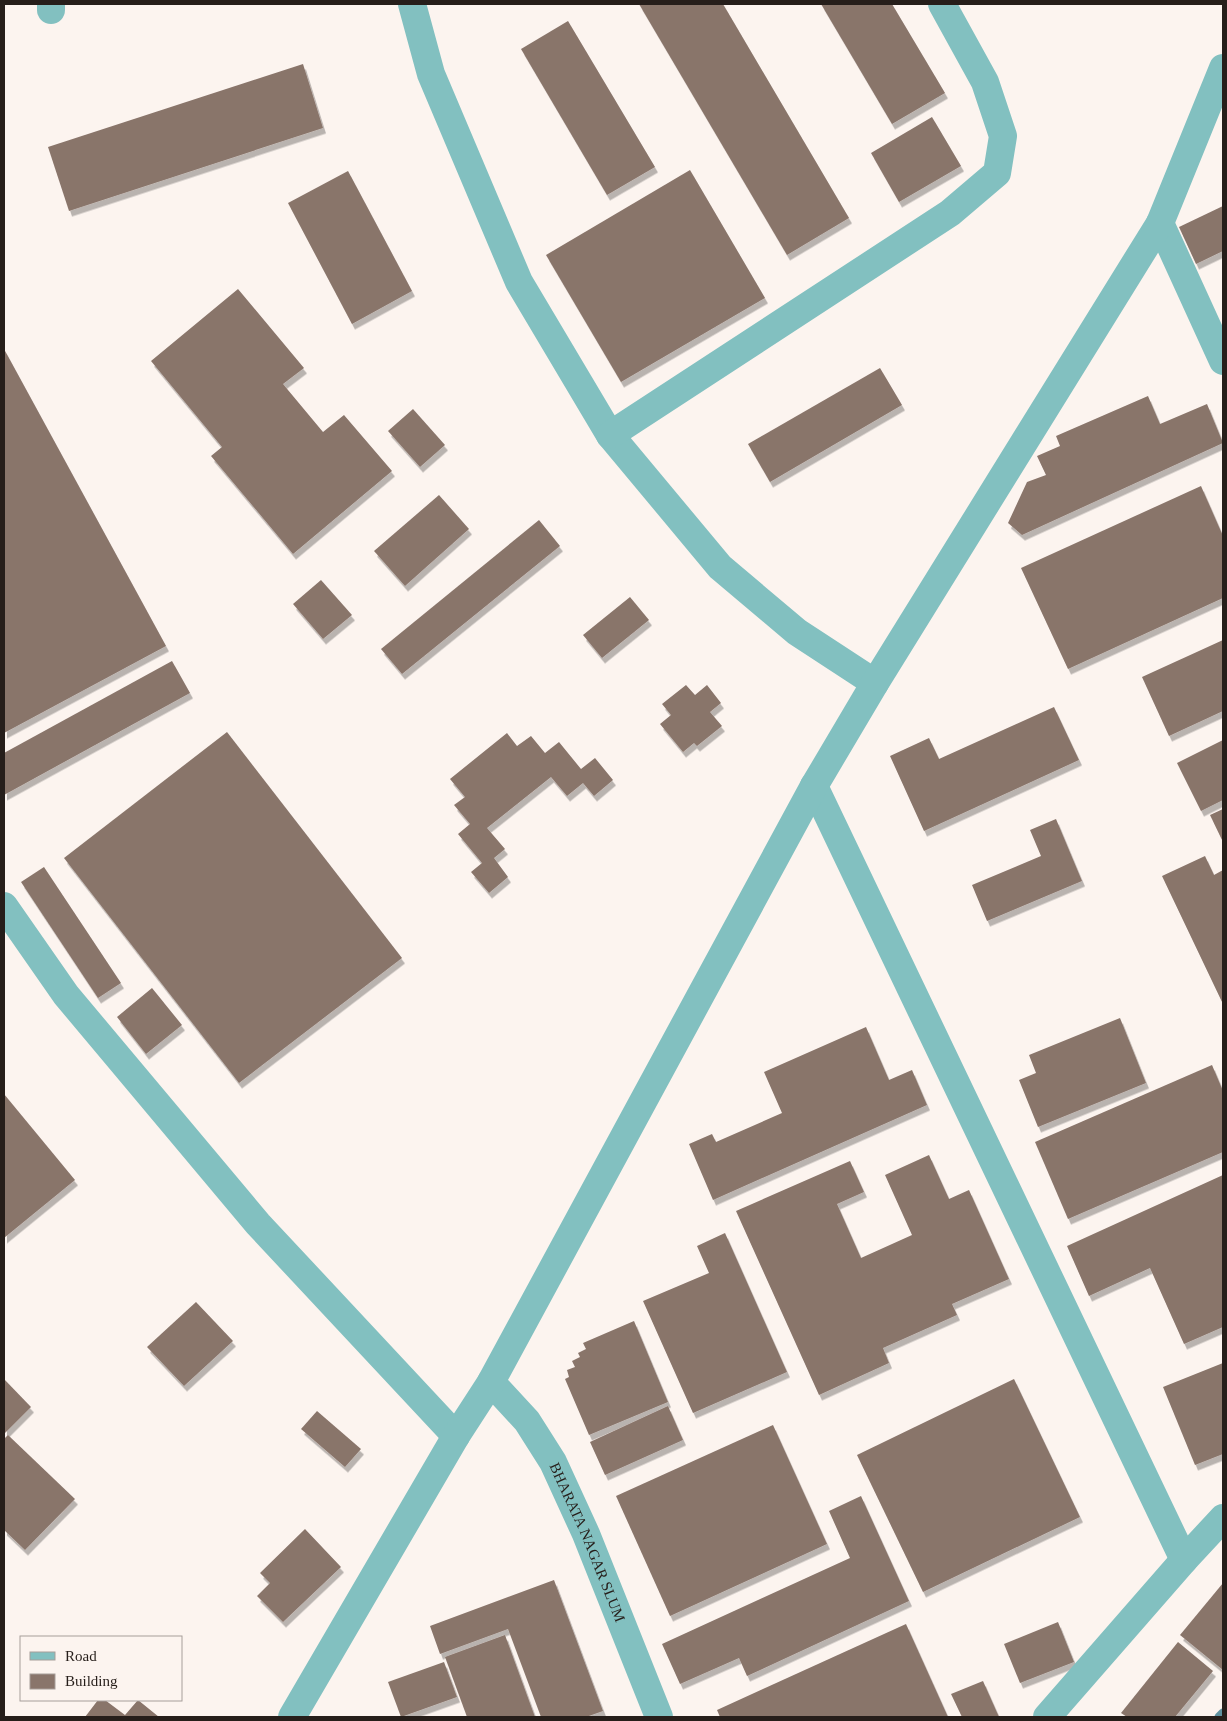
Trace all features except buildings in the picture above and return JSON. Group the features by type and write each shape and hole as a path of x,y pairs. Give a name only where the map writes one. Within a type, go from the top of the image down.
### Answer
{"street":[{"path":"412,4 431,74 519,282 610,436 720,567 797,632 875,683"},
{"path":"610,436 950,213 997,173 1003,136 985,82 942,4"},
{"path":"292,1717 456,1436 491,1382 814,786 875,683 1160,223 1223,68"},
{"path":"1160,223 1223,361"},
{"path":"814,786 1184,1560"},
{"path":"4,906 66,995 258,1224 456,1436"},
{"name":"BHARATA NAGAR SLUM","path":"491,1382 527,1421 553,1462 586,1534 659,1717"},
{"path":"1047,1717 1223,1518"}],"waterway":[{"path":"1219,1717 1223,1713"}]}
